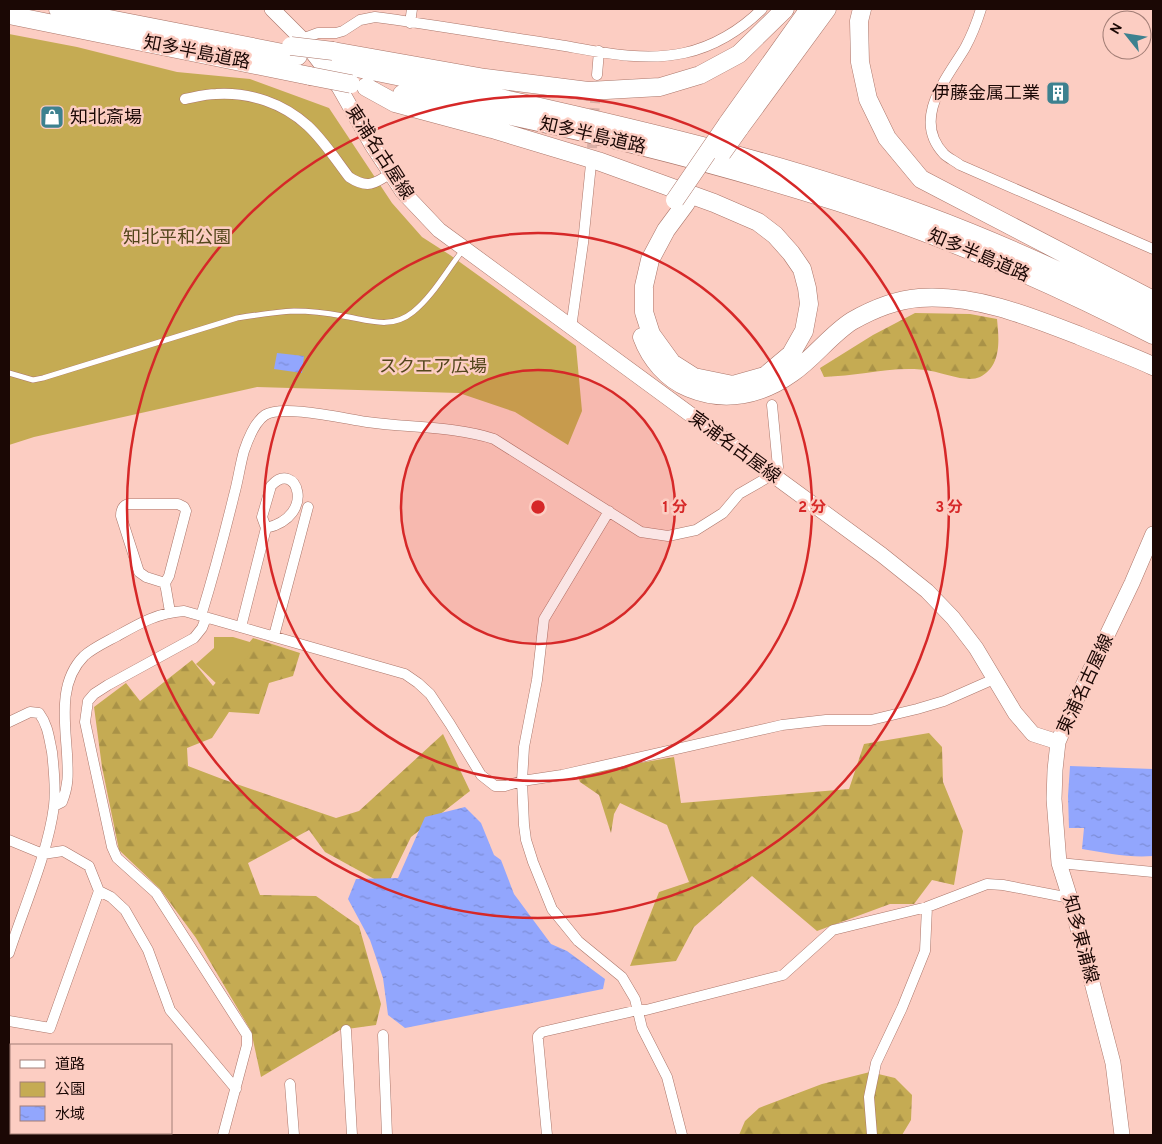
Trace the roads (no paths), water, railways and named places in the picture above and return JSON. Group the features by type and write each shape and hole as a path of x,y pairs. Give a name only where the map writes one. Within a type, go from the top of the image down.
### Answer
{"highway":[{"name":"知多半島道路","path":"58,9 216,40 297,47 399,76 565,112 689,142 780,167 925,215 1016,252 1153,317"},
{"path":"334,58 588,91 660,87 700,75 739,54 785,9"},
{"path":"359,86 395,103 492,129 598,161 714,203 758,222 791,253 802,270 809,304 804,331 791,354 765,376 733,386 694,377 672,363 651,334 644,312 644,286 650,260 681,202 733,127 809,9"},
{"path":"733,127 827,9"},
{"path":"862,9 859,21 860,62 868,100 887,138 921,179 1153,300"},
{"name":"知多半島道路","path":"9,15 472,108 621,141 719,167 839,202 920,231 1008,267 1114,315 1153,335"},
{"path":"681,202 651,236 643,253 634,290 634,306 644,344 656,364 677,383 702,394 739,396 761,391 792,373 851,322 882,306 918,298 952,298 1021,312 1150,364"}],"main road":[{"name":"東浦名古屋線","path":"272,9 297,47 339,87 372,145 403,192 439,230 882,555 927,591 970,641 1015,713 1033,734 1058,742 1153,534"},
{"name":"知多東浦線","path":"1058,742 1054,799 1059,863 1114,1063 1122,1135"}],"street":[{"path":"410,23 412,9"},
{"path":"297,47 318,33 343,31 368,17 599,52 646,57 683,53 716,42 754,17 762,9"},
{"path":"981,9 966,46 933,103 930,117 931,128 938,146 945,155 960,165 1153,249"},
{"path":"597,75 599,52"},
{"path":"185,99 216,94 248,95 263,99 278,105 308,126 349,177 357,183 375,183 391,174"},
{"path":"571,328 583,243 591,164"},
{"path":"223,1135 248,1045 247,1035 156,893 117,858 112,847 85,722 88,701 94,694 194,638 202,628 203,617 244,452 255,426 265,415 280,410 408,427 465,432 484,436 494,439 641,532 668,536 696,530 723,512 739,494 772,475 778,467 772,405"},
{"path":"241,627 266,528 262,517 271,486 275,482 284,479 291,480 297,485 299,492 292,515 277,526 266,528"},
{"path":"164,583 146,578 139,572 121,516 121,510 124,505 178,504 184,507 186,511 169,576 164,583 170,612"},
{"path":"274,636 308,507"},
{"path":"609,511 544,619 537,680 524,747 522,782 526,840 552,909 578,941 622,977 635,999 642,1028 667,1077 682,1135"},
{"path":"54,806 62,802 67,789 68,775 64,711 66,685 72,674 84,656 93,650 150,618 170,612 184,612 241,627 405,674 430,694 480,775 495,786 505,786 562,775 782,725 826,720 870,720 944,701 994,679"},
{"path":"9,722 30,712 39,713 46,722 54,767 54,806 43,854 9,952"},
{"path":"9,840 43,854 62,851 88,866 99,891 50,1028 9,1021"},
{"path":"1059,863 1153,872"},
{"path":"547,1135 538,1036 542,1032 638,1010 646,1010 784,975 833,930 927,907 987,884 1003,885 1070,898"},
{"path":"99,891 111,896 125,910 148,950 170,1010 236,1089"},
{"path":"872,1135 869,1097 876,1063 902,1008 925,951 927,907"},
{"path":"346,1030 352,1135"},
{"path":"383,1035 387,1135"},
{"path":"290,1084 294,1135"}],"lane":[{"path":"9,373 33,380 43,378 237,318 264,314 294,312 325,313 374,323 402,319 413,312 426,299 464,250"}],"water":[{"path":"277,353 304,356 302,373 274,369"},
{"path":"1070,766 1153,769 1153,856 1126,856 1082,849 1084,828 1069,828 1068,796"},
{"path":"465,807 481,823 494,855 501,860 514,894 551,944 567,951 605,979 603,989 405,1028 388,1015 383,978 370,940 348,899 356,879 398,878 425,817"}],"tunnel":[{"path":"591,163 596,88"}],"place":[{"name":"伊藤金属工業","path":"1058,93"},
{"name":"知北斎場","path":"52,117"}],"park label":[{"name":"知北平和公園","path":"177,237"},
{"name":"スクエア広場","path":"433,366"}]}
